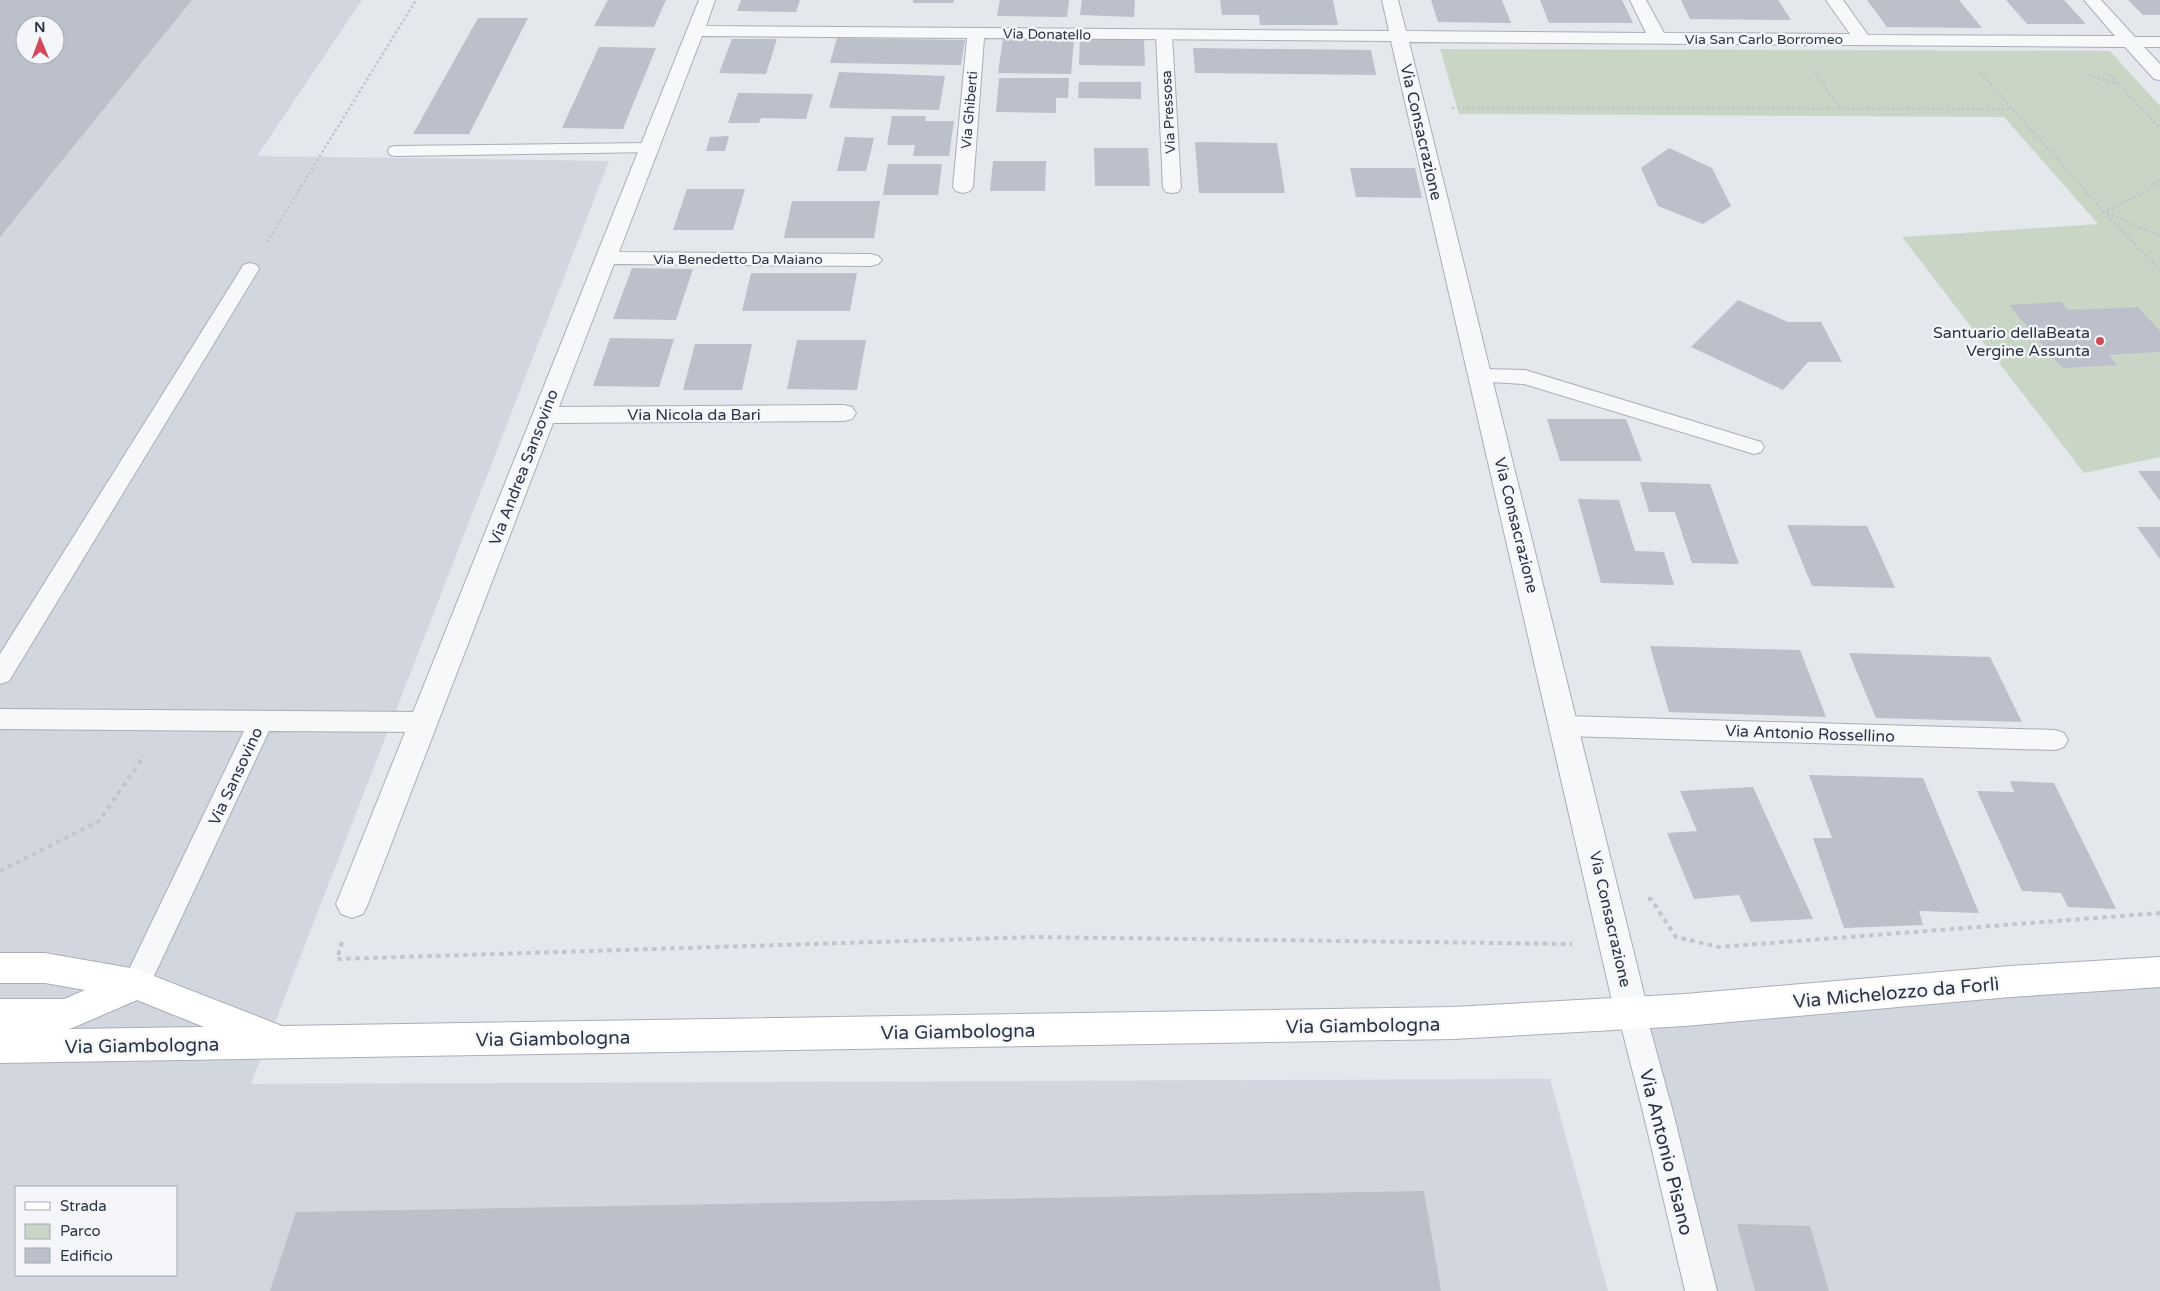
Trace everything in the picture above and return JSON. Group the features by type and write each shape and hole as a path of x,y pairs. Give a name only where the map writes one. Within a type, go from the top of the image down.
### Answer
{"street":[{"name":"Via Andrea Sansovino","path":"352,904 706,0"},
{"name":"Via Consacrazione","path":"1390,0 1565,726 1632,1014"},
{"path":"1638,0 1658,39"},
{"path":"1834,0 1863,40"},
{"path":"2092,0 2160,74"},
{"name":"Via Donatello","path":"694,30 1399,37"},
{"name":"Via Ghiberti","path":"963,187 976,33"},
{"name":"Via San Carlo Borromeo","path":"1399,37 2160,42"},
{"name":"Via Benedetto Da Maiano","path":"605,258 871,260"},
{"name":"Via Nicola da Bari","path":"544,415 844,413"},
{"name":"Via Giambologna","path":"0,968 45,968 136,984 284,1043"},
{"name":"Via Michelozzo da Forlì","path":"1632,1014 1761,1004 1978,983 2160,972"},
{"name":"Via Giambologna","path":"0,1015 65,1014 136,984"},
{"name":"Via Giambologna","path":"0,1047 1443,1024 1632,1014"}],"lane":[{"name":"Via Pressosa","path":"1164,35 1172,188"},
{"path":"396,151 648,148"},
{"path":"0,674 250,269"},
{"path":"1481,376 1525,377 1754,447"},
{"name":"Via Sansovino","path":"0,719 261,721 136,984"},
{"path":"261,721 423,722"},
{"name":"Via Antonio Rossellino","path":"1565,726 2055,740"},
{"name":"Via Antonio Pisano","path":"1632,1014 1658,1112 1701,1291"}],"path":[{"path":"250,269 416,0"},
{"path":"1792,40 1841,109"},
{"path":"1952,40 2104,212 2160,270"},
{"path":"2077,41 2160,128"},
{"path":"1416,108 2013,109"},
{"path":"2104,212 2142,194 2160,181"},
{"path":"2104,212 2160,236"},
{"path":"0,870 99,821 150,748"},
{"path":"1606,899 1651,899 1676,937 1719,947 2160,913"},
{"path":"352,904 337,959 1033,937 1572,945 1578,938"}],"shaded area":[{"path":"0,0 362,0 257,156 609,161 251,1084 1550,1079 1608,1291 0,1291"},
{"path":"2160,983 2160,1291 1714,1291 1645,1021"}],"green space":[{"path":"1440,49 2110,51 2160,106 2160,457 2084,473 1902,237 2098,224 2004,117 1459,114"}],"building":[{"path":"0,0 192,0 0,237"},
{"path":"608,0 666,0 654,27 594,26"},
{"path":"741,0 800,0 796,12 737,11"},
{"path":"913,0 954,0 953,3 913,3"},
{"path":"1000,0 1069,0 1067,17 997,16"},
{"path":"1082,0 1135,0 1134,17 1080,15"},
{"path":"1220,0 1333,0 1338,25 1260,25 1259,15 1222,15"},
{"path":"1431,0 1502,0 1511,23 1438,22"},
{"path":"1540,0 1622,0 1633,23 1549,23"},
{"path":"1681,0 1778,0 1791,20 1690,19"},
{"path":"1867,0 1959,0 1982,28 1887,27"},
{"path":"2006,0 2064,0 2086,24 2027,24"},
{"path":"2128,0 2160,0 2160,15 2143,15"},
{"path":"478,18 528,18 469,134 413,134"},
{"path":"837,38 965,40 961,65 830,63"},
{"path":"1003,38 1074,40 1071,74 998,73"},
{"path":"732,39 777,39 766,74 719,73"},
{"path":"1080,39 1144,40 1145,66 1079,65"},
{"path":"599,47 656,48 623,129 562,128"},
{"path":"1193,48 1371,50 1376,75 1195,73"},
{"path":"839,72 945,76 939,110 829,108"},
{"path":"999,78 1069,78 1068,98 1056,98 1056,113 996,112"},
{"path":"1079,82 1141,82 1141,99 1078,98"},
{"path":"738,93 813,94 806,119 761,118 759,123 728,123"},
{"path":"892,116 926,116 925,121 954,121 949,156 913,156 915,145 887,145"},
{"path":"729,136 725,151 706,151 710,137"},
{"path":"845,137 874,138 866,171 837,171"},
{"path":"1195,142 1277,143 1285,193 1199,193"},
{"path":"1094,148 1148,148 1150,186 1095,186"},
{"path":"1669,148 1712,168 1731,206 1703,224 1658,206 1641,168"},
{"path":"993,161 1046,161 1045,191 990,191"},
{"path":"888,164 942,164 938,195 883,195"},
{"path":"1350,168 1415,168 1422,198 1356,197"},
{"path":"687,189 745,189 733,230 673,230"},
{"path":"792,201 880,201 874,238 784,238"},
{"path":"632,268 693,269 676,320 613,319"},
{"path":"751,273 857,273 850,311 742,311"},
{"path":"1738,300 1788,322 1821,322 1842,362 1808,362 1783,390 1691,347"},
{"name":"Santuario dellaBeata Vergine Assunta","path":"2061,302 2068,310 2138,307 2160,331 2160,352 2108,355 2117,365 2062,368 2009,305"},
{"path":"610,338 674,339 659,387 593,386"},
{"path":"797,340 866,340 857,390 787,389"},
{"path":"695,344 752,344 742,390 683,390"},
{"path":"1547,419 1626,419 1642,461 1560,461"},
{"path":"2138,471 2160,471 2160,501"},
{"path":"1640,482 1710,484 1739,564 1692,563 1675,512 1649,512"},
{"path":"1578,499 1619,500 1635,551 1664,552 1674,585 1601,583"},
{"path":"1787,525 1867,526 1895,588 1812,586"},
{"path":"2137,527 2160,527 2160,559"},
{"path":"1650,646 1800,650 1826,717 1669,712"},
{"path":"1849,653 1990,657 2022,722 1876,718"},
{"path":"1809,775 1923,778 1979,913 1919,911 1923,925 1844,928 1813,838 1832,838"},
{"path":"2010,781 2054,783 2116,909 2068,907 2061,893 2022,891 1977,791 2014,792"},
{"path":"1753,787 1813,919 1751,922 1739,895 1694,899 1667,833 1697,831 1680,791"},
{"path":"1424,1191 1441,1291 270,1291 296,1212"},
{"path":"1737,1224 1810,1226 1829,1291 1755,1291"}],"place":[{"name":"Santuario dellaBeata Vergine Assunta","path":"2100,341"}]}
